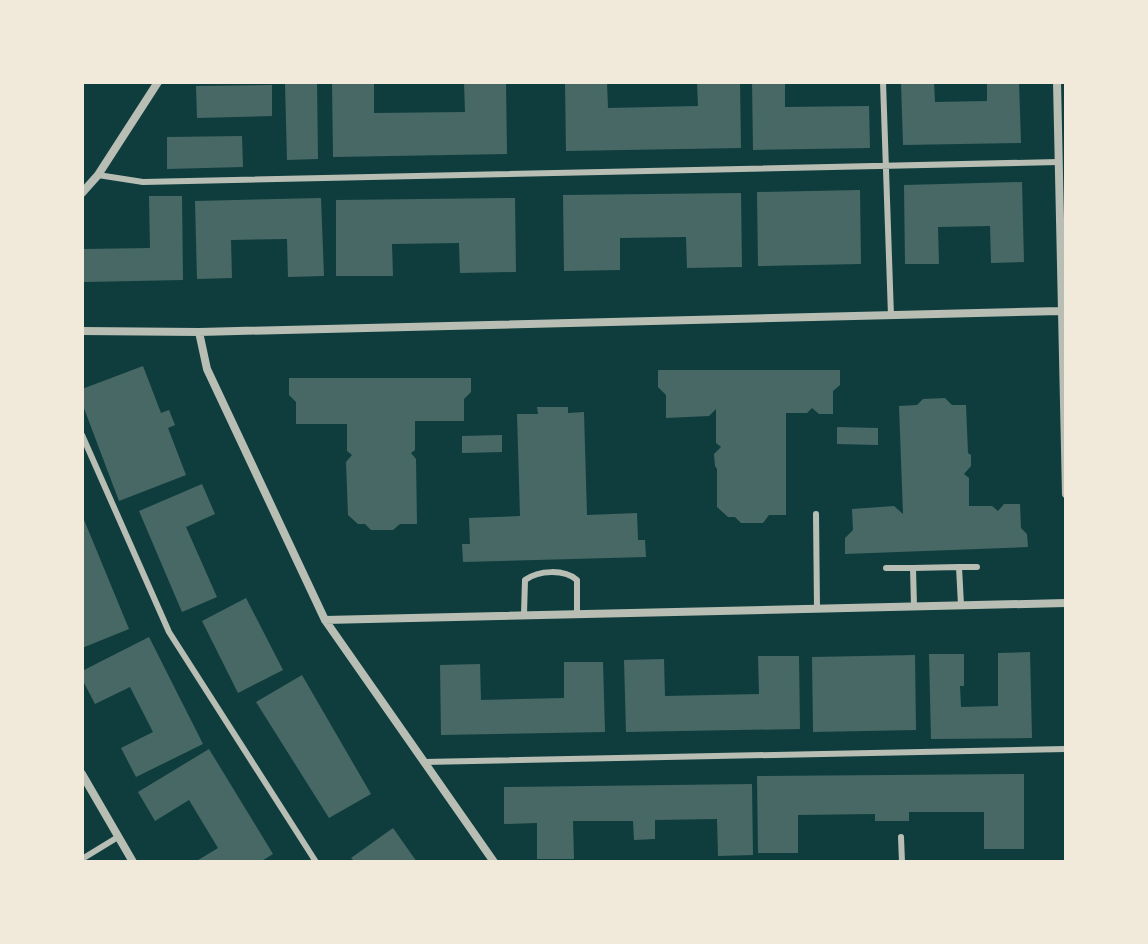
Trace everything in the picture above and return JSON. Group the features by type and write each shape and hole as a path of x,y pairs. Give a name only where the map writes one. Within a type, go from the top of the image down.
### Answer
{"street":[{"path":"82,193 98,175 158,82"},
{"path":"1057,82 1066,494"},
{"path":"82,331 199,332 1061,311"},
{"path":"199,332 207,369 325,620 494,862"},
{"path":"325,620 1066,603"},
{"path":"82,774 133,862"}],"lane":[{"path":"883,82 891,316"},
{"path":"98,175 143,182 1058,162"},
{"path":"82,435 169,632 316,862"},
{"path":"816,514 817,608"},
{"path":"959,567 961,605"},
{"path":"886,568 977,567"},
{"path":"913,568 914,606"},
{"path":"524,614 525,580 534,573 569,573 577,580 577,614"},
{"path":"424,762 1066,749"},
{"path":"82,859 118,837"},
{"path":"901,837 902,862"}],"building":[{"path":"317,82 318,159 287,160 285,83"},
{"path":"332,82 374,82 374,113 465,112 464,82 506,82 507,154 333,157"},
{"path":"565,82 607,82 608,108 698,106 697,82 740,82 741,148 566,151"},
{"path":"752,82 785,82 785,107 869,106 870,148 753,150"},
{"path":"901,82 934,82 935,102 987,101 987,82 1019,82 1021,143 903,145"},
{"path":"272,85 272,116 197,118 196,86"},
{"path":"242,136 243,167 167,169 167,137"},
{"path":"1022,182 1024,262 991,263 990,226 938,227 939,264 905,264 904,185"},
{"path":"860,190 861,264 758,266 757,192"},
{"path":"741,193 742,267 687,268 686,237 620,238 620,270 564,271 563,195"},
{"path":"149,196 182,196 183,280 84,282 84,249 150,248"},
{"path":"321,198 324,276 288,277 287,239 231,240 232,278 197,279 195,201"},
{"path":"515,198 516,272 460,273 459,243 392,244 393,276 336,276 336,200"},
{"path":"143,366 161,413 169,410 175,425 168,428 186,475 119,501 82,403 82,389"},
{"path":"658,370 840,370 840,385 833,391 833,414 819,414 812,408 807,413 786,413 786,515 769,515 763,523 741,523 717,507 714,454 721,447 716,443 716,409 709,416 666,418 666,395 658,387"},
{"path":"289,378 471,378 471,392 464,399 464,421 415,421 415,450 411,453 416,459 417,524 400,524 393,530 371,530 348,515 346,462 352,455 347,451 347,424 296,424 296,402 289,395"},
{"path":"945,398 952,405 966,405 971,466 964,474 969,478 969,506 992,506 998,511 1004,504 1020,504 1021,528 1027,534 1028,547 845,554 845,538 853,530 852,509 894,506 903,514 899,406 917,405 923,399"},
{"path":"537,407 568,407 568,413 584,412 587,515 637,513 638,540 645,540 646,557 463,562 462,544 470,544 469,518 520,516 517,414 538,414"},
{"path":"837,427 878,428 878,445 837,444"},
{"path":"502,435 502,452 462,453 462,436"},
{"path":"202,484 215,514 186,527 217,597 182,612 139,511"},
{"path":"82,515 129,629 82,648"},
{"path":"246,598 283,670 238,693 202,621"},
{"path":"149,637 203,744 136,777 121,748 153,732 130,687 95,704 82,679 82,671"},
{"path":"1030,652 1032,738 931,739 929,654 964,654 961,707 998,706 998,653"},
{"path":"915,655 916,730 813,732 812,657"},
{"path":"758,656 799,656 800,729 626,732 624,660 664,659 665,696 759,694"},
{"path":"564,662 603,662 605,732 441,735 440,665 480,664 481,700 564,698"},
{"path":"302,675 371,794 329,818 256,702"},
{"path":"209,749 273,854 260,862 195,862 218,848 189,800 155,821 138,792"},
{"path":"1024,774 1024,849 984,849 984,812 909,812 909,821 875,821 875,814 798,815 798,853 758,853 757,776"},
{"path":"752,784 753,855 718,856 717,819 655,820 655,839 634,840 633,821 573,821 574,859 537,859 537,823 504,824 504,787"},
{"path":"393,828 417,862 355,862 351,858"}]}
